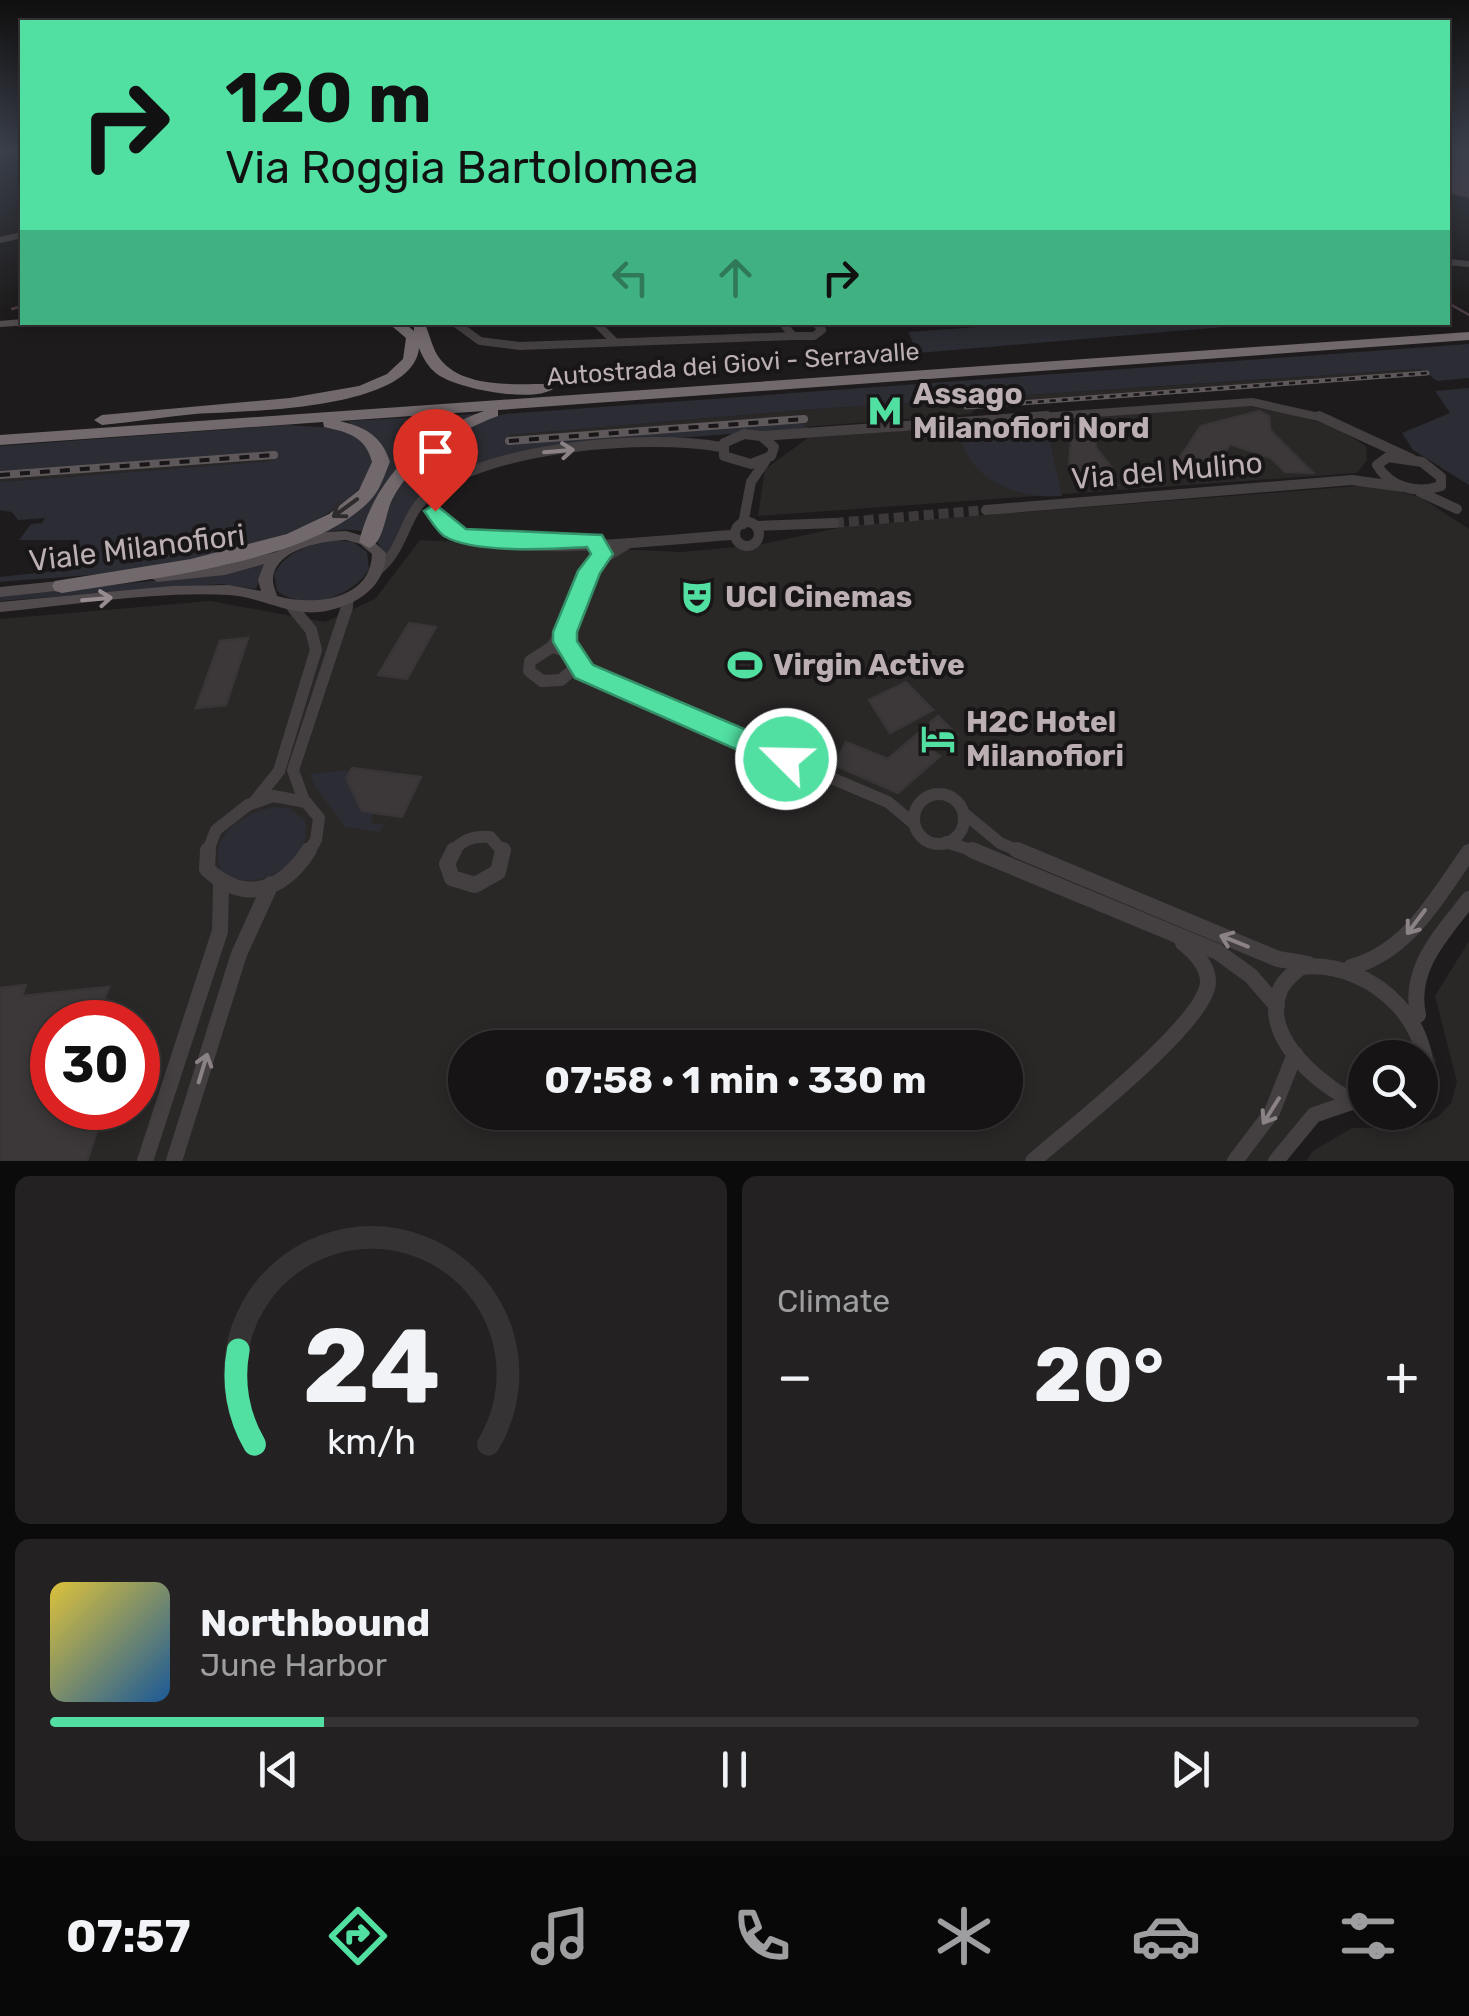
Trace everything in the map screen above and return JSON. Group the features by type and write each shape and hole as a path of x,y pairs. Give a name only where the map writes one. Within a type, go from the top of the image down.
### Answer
{"highway":[{"path":"71,423 317,400 356,392 390,377 410,359 414,339 398,325"},
{"path":"419,325 434,362 454,377 539,396"},
{"name":"Autostrada dei Giovi - Serravalle","path":"0,440 1469,326"},
{"name":"Autostrada dei Giovi - Serravalle","path":"0,428 1469,336"},
{"path":"369,542 376,514 428,445 472,419 539,396"},
{"path":"62,586 203,565 273,545 340,513 366,491 380,469 376,444 354,429 258,422"}],"main road":[{"name":"Viale Milanofiori","path":"0,592 225,570 281,555 324,536 347,535 369,542"},
{"path":"293,608 321,607 350,597 378,570 379,553 369,542"},
{"name":"Viale Milanofiori","path":"270,597 265,576 281,555"},
{"name":"Viale Milanofiori","path":"0,607 214,590 270,597 293,608"}],"street":[{"path":"457,325 472,338 506,345 760,334 793,336 818,334 822,327 819,325"},
{"path":"598,325 615,342"},
{"path":"760,334 785,325"},
{"path":"788,325 793,336"},
{"path":"378,570 392,562 416,508 430,493 465,473 504,459 678,442 722,447 736,436 1236,402 1308,412 1412,459 1437,472 1441,486 1457,509"},
{"path":"731,534 742,524 751,482 770,456 807,431"},
{"path":"1360,435 1374,445 1384,477 1469,518"},
{"path":"760,436 772,443 770,456"},
{"path":"722,447 724,456 735,462 751,482"},
{"path":"735,462 770,456"},
{"path":"1380,462 1412,459"},
{"name":"Via del Mulino","path":"1352,480 1380,462"},
{"path":"465,473 442,494 435,511 448,529 462,536 540,543 731,534 745,544 798,526"},
{"name":"Via del Mulino","path":"986,510 1352,480 1409,488"},
{"path":"1409,488 1441,486"},
{"path":"742,524 834,523"},
{"path":"756,526 762,530 761,539"},
{"path":"597,679 542,681 530,671 534,656 552,647 565,632 590,571 602,554 647,538"},
{"path":"594,540 602,554"},
{"path":"590,571 594,540"},
{"path":"304,800 273,796 255,801 224,821 207,847 207,869 221,885 253,889 271,884 298,868 316,846 320,823 304,800 294,770 350,597"},
{"path":"255,801 279,771 316,650 310,630 293,608"},
{"path":"562,680 573,672 573,656 565,632"},
{"path":"552,647 573,656 597,679 888,802 930,839 994,856 1236,963 1277,1006"},
{"path":"888,802 917,802 939,796 954,802 1000,843 1278,959 1347,968 1388,989 1421,1024"},
{"path":"913,823 917,802"},
{"path":"946,842 965,829 964,814"},
{"path":"1347,968 1371,964 1391,952 1469,852"},
{"path":"174,1161 244,941 271,884"},
{"path":"145,1161 220,931 221,885"},
{"path":"1427,1040 1412,998 1418,972 1469,899"},
{"path":"1033,1161 1182,1024 1204,997 1206,975 1193,950 1161,928"},
{"path":"1328,964 1307,966 1291,974 1280,988 1277,1006 1281,1030 1294,1054 1330,1090 1348,1099"},
{"path":"1235,1161 1272,1112 1294,1054"},
{"path":"1276,1161 1314,1115 1348,1107"}],"shaded area":[{"path":"1009,325 1247,325 918,353 908,332"},
{"path":"1469,344 1469,378 1437,381 1421,369 802,410 510,435 510,443 798,422 809,428 545,448 479,463 439,483 387,561 376,539 395,495 423,458 459,431 504,414"},
{"path":"1422,369 1430,375 977,409 970,414 804,427 797,423 509,443 510,435 801,410"},
{"path":"1469,388 1469,485 1413,450 1402,433 1450,413 1435,391"},
{"path":"1245,406 1284,411 1335,427 1366,446 1367,460 1357,473 758,516 765,469 808,438"},
{"path":"475,414 430,439 365,532 329,531 223,563 319,529 385,469 348,421"},
{"path":"288,425 346,429 373,449 374,473 338,506 297,531 250,549 149,569 0,582 0,577 63,570 80,540 19,540 31,524 42,523 45,518 18,520 12,512 0,510 0,482 271,461 274,453 0,471 0,446"},
{"path":"1047,428 1062,496 1029,494 998,484 973,463 960,433"},
{"path":"275,452 271,461 0,482 0,471"},
{"path":"1371,485 1420,497 1469,529 1469,899 1412,999 1428,1040 1348,1040 1348,1106 1331,1106 1276,1161 0,1161 0,619 210,601 325,622 375,599 420,540 681,552 758,545 847,526"},
{"path":"336,540 353,542 367,552 369,569 351,588 313,601 277,591 274,574 286,559 309,546"},
{"path":"267,562 256,589 221,584 0,601 0,596 202,576"},
{"path":"347,770 362,811 373,813 371,823 384,824 380,832 345,827 310,774"},
{"path":"276,807 289,808 305,820 306,836 293,861 280,871 251,880 222,873 218,848 223,837 241,820"},
{"path":"1469,941 1469,1161 1306,1161 1313,1151 1349,1130 1438,1130 1438,1117 1451,1103 1457,1082 1435,996"}],"building":[{"path":"1259,411 1269,416 1270,430 1313,473 1285,472 1271,458 1230,444 1207,481 1200,481 1180,457 1201,426"},
{"path":"1072,425 1094,428 1096,448 1112,468 1105,469 1118,485 1095,488 1080,470 1069,469"},
{"path":"409,623 436,627 407,679 378,675"},
{"path":"248,638 226,705 196,708 220,641"},
{"path":"906,682 933,710 890,733 869,700"},
{"name":"H2C Hotel Milanofiori","path":"938,716 957,735 930,749 940,756 898,793 834,765 846,742 888,759"},
{"path":"352,768 421,777 402,817 362,811 346,778"},
{"path":"26,985 22,996 109,987 104,1000 30,1000 30,1130 98,1130 87,1161 0,1161 0,988"}],"waterway":[{"path":"1450,304 1469,315"},
{"path":"12,309 20,307"}],"tunnel":[{"path":"834,523 986,510"}],"railway":[{"path":"966,407 1427,373"},
{"path":"509,441 804,419"},
{"path":"0,475 274,455"}],"place":[{"name":"Assago Milanofiori Nord","path":"885,411"},
{"name":"UCI Cinemas","path":"697,597"},
{"name":"Virgin Active","path":"745,665"},
{"name":"H2C Hotel Milanofiori","path":"938,739"}],"route":[{"path":"435,511 442,524 462,536 540,543 594,540 602,554 590,571 565,632 565,642 584,672 786,759"}]}
